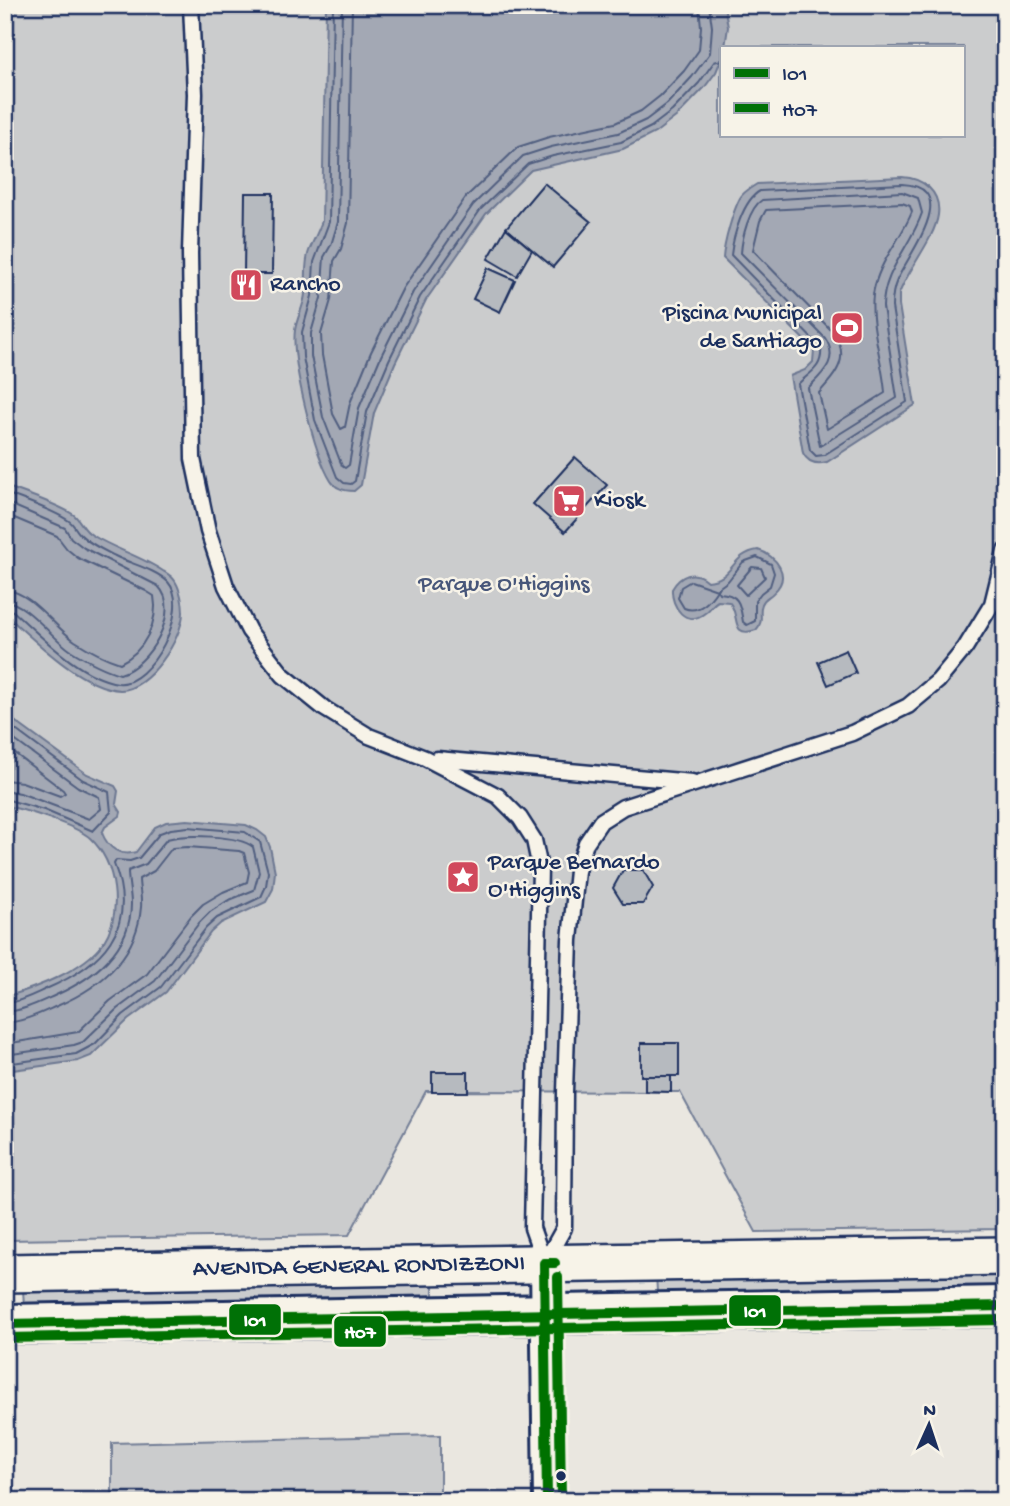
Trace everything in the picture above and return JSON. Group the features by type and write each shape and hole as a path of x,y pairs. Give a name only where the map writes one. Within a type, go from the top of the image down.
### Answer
{"main road":[{"name":"AVENIDA GENERAL RONDIZZONI","path":"5,1273 1005,1256"},
{"name":"AVENIDA GENERAL RONDIZZONI","path":"5,1324 1005,1306"}],"street":[{"path":"544,1264 547,1501"}],"lane":[{"path":"191,5 195,94 190,253 193,447 199,493 216,560 238,614 268,659 283,676 326,709 369,736 425,758 498,796 520,818 534,840 540,868 531,1228 544,1264"},
{"path":"544,1264 564,1228 570,940 577,871 586,843 601,821 623,807 852,733 885,719 923,695 954,663 992,604 1005,551"},
{"path":"425,758 701,783"}],"green space":[{"name":"Parque O'Higgins","path":"5,5 1005,5 1005,1229 756,1232 680,1092 426,1091 349,1235 5,1240"},
{"path":"1005,1269 1005,1289 657,1292 656,1273"},
{"path":"433,1280 433,1300 24,1308 23,1288"},
{"path":"440,1435 440,1501 112,1501 112,1443"}],"water":[{"path":"326,5 724,5 728,27 725,46 720,46 720,62 716,72 677,116 655,133 623,149 531,170 486,214 426,300 395,363 374,413 361,485 354,491 335,486 324,468 305,407 297,362 295,330 306,289 307,256 322,221"},
{"name":"Piscina Municipal de Santiago","path":"902,177 917,180 929,188 938,207 932,234 899,294 915,405 827,462 813,462 803,453 790,376 805,370 813,362 814,350 723,258 732,219 742,196 757,184"},
{"path":"5,486 67,511 92,535 155,566 174,579 182,600 181,623 162,661 142,682 120,690 90,681 58,661 5,614"},
{"path":"758,550 776,561 782,579 762,604 760,623 756,630 748,632 739,628 729,602 718,601 705,613 692,618 686,617 677,608 672,589 683,577 697,575 707,581 716,580 728,572 742,556"},
{"path":"5,714 87,774 115,786 118,791 116,804 121,812 120,816 105,827 102,833 115,850 136,852 155,827 166,822 187,820 246,825 266,837 275,872 273,889 266,902 221,923 211,932 166,992 128,1020 91,1056 78,1061 5,1071 5,997 58,977 95,953 109,931 115,903 111,874 106,861 90,838 74,828 5,806"}],"building":[{"path":"544,183 591,222 553,267 506,228"},
{"path":"245,193 273,193 272,274 244,274"},
{"path":"506,228 532,250 517,276 488,259"},
{"path":"488,268 515,280 500,312 473,299"},
{"path":"575,457 607,485 565,532 533,504"},
{"path":"846,650 856,673 828,685 818,662"},
{"path":"623,870 643,870 653,887 643,904 623,904 613,888"},
{"path":"641,1043 679,1043 679,1076 641,1076"},
{"path":"432,1072 468,1072 468,1092 432,1092"},
{"path":"645,1076 671,1076 671,1092 645,1091"}],"transit line":[{"name":"I01","path":"547,1501 544,1263 555,1263"},
{"name":"H07","path":"558,1277 561,1501"},
{"name":"I01","path":"5,1324 1005,1306"},
{"name":"H07","path":"5,1338 1005,1320"}],"place":[{"name":"Rancho","path":"246,285"},
{"name":"Piscina Municipal de Santiago","path":"847,328"},
{"name":"Kiosk","path":"569,501"},
{"name":"Parque Bernardo O'Higgins","path":"463,877"}]}
